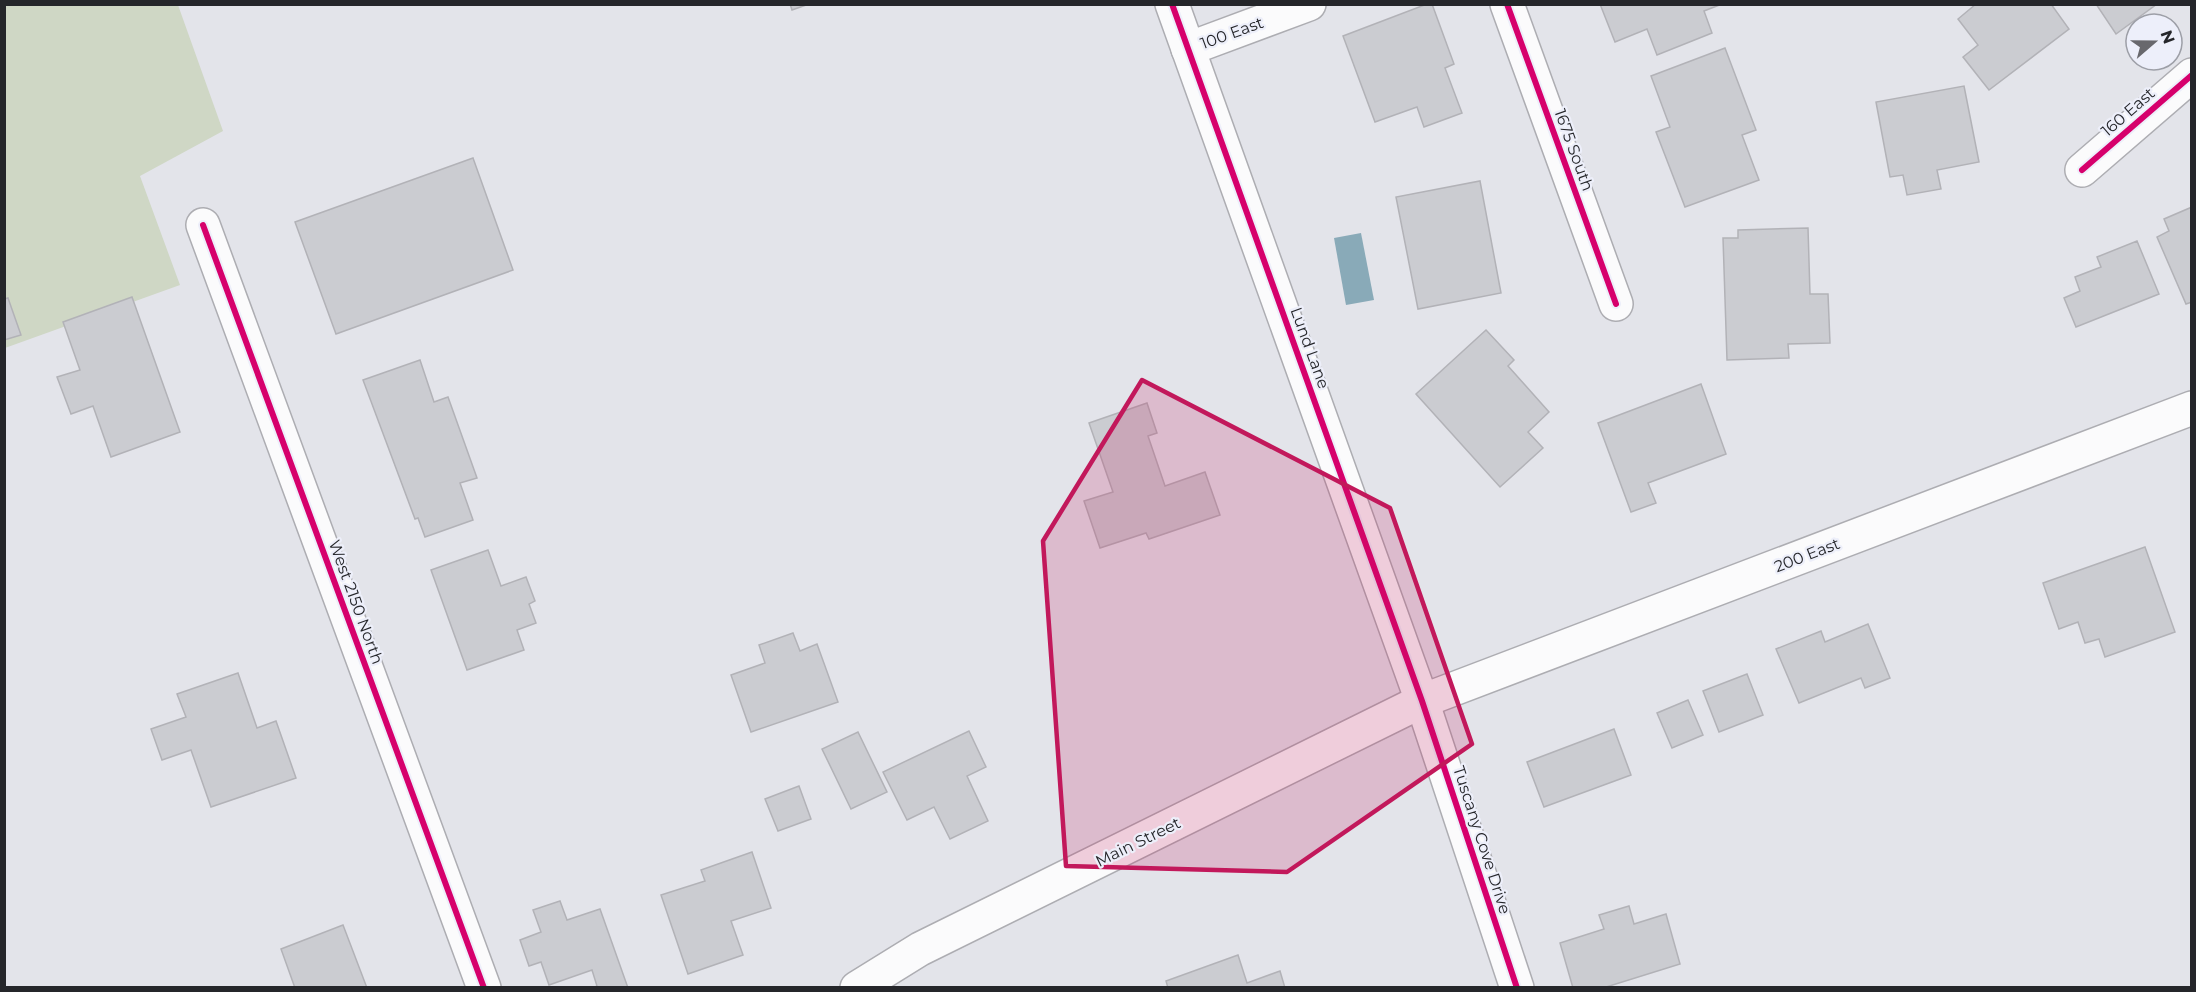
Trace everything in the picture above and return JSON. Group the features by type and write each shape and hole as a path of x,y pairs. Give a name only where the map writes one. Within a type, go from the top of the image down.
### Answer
{"street":[{"name":"Lund Lane","path":"1172,4 1422,702"},
{"name":"100 East","path":"1188,49 1309,4"},
{"name":"1675 South","path":"1507,4 1616,304"},
{"name":"160 East","path":"2082,170 2192,75"},
{"name":"West 2150 North","path":"203,225 484,987"},
{"name":"200 East","path":"1422,702 2192,408"},
{"name":"Main Street","path":"857,987 920,949 1422,702"},
{"name":"Tuscany Cove Drive","path":"1422,702 1517,987"}],"highlighted area":[{"path":"1142,380 1390,508 1472,744 1287,872 1066,866 1043,541"}],"green space":[{"path":"5,5 178,5 223,131 140,176 180,285 5,348"}],"water":[{"path":"1361,233 1374,300 1346,305 1334,238"}],"building":[{"path":"790,4 809,4 792,10"},
{"path":"1432,4 1454,64 1445,68 1462,113 1424,127 1417,107 1375,122 1343,36"},
{"path":"1600,4 1722,4 1704,11 1712,33 1657,55 1647,29 1615,42"},
{"path":"1976,4 2051,4 2069,29 1989,90 1963,57 1978,45 1958,19"},
{"path":"2096,4 2157,4 2146,12 2124,12 2124,28 2116,34"},
{"path":"1725,48 1756,130 1742,135 1759,180 1685,207 1656,132 1670,127 1651,76"},
{"path":"1964,86 1979,162 1937,170 1941,189 1907,195 1903,175 1890,177 1876,102"},
{"path":"473,158 513,270 336,334 295,222"},
{"path":"1480,181 1501,293 1418,309 1396,197"},
{"path":"2192,207 2192,302 2186,304 2157,237 2169,231 2164,219"},
{"path":"1808,228 1810,294 1828,294 1830,343 1788,344 1789,358 1727,360 1723,238 1738,238 1738,230"},
{"path":"2137,241 2159,294 2076,327 2064,298 2080,291 2075,277 2101,267 2097,257"},
{"path":"132,297 180,432 111,457 93,406 71,414 57,377 80,370 63,322"},
{"path":"8,298 21,335 4,340 4,299"},
{"path":"1486,330 1514,360 1508,366 1549,412 1528,432 1543,448 1500,487 1416,394"},
{"path":"420,360 434,402 448,397 477,478 460,483 473,520 425,537 418,518 415,519 363,380"},
{"path":"1701,384 1726,454 1648,483 1656,503 1631,512 1598,423"},
{"path":"1147,403 1157,433 1148,436 1165,486 1205,472 1220,515 1149,539 1146,533 1100,548 1084,501 1113,492 1089,423"},
{"path":"2145,547 2175,632 2105,657 2099,639 2085,643 2078,622 2059,629 2043,583"},
{"path":"488,550 501,586 526,577 535,601 529,604 536,623 517,630 524,650 467,670 431,570"},
{"path":"1868,624 1890,678 1865,688 1861,678 1799,703 1776,649 1821,631 1825,642"},
{"path":"793,633 800,651 817,644 838,702 751,732 731,675 765,663 759,645"},
{"path":"238,673 257,728 276,721 296,778 211,807 191,750 162,760 151,729 186,717 177,694"},
{"path":"1747,674 1763,715 1719,732 1703,691"},
{"path":"1688,700 1703,735 1672,748 1657,713"},
{"path":"1614,729 1631,775 1544,807 1527,762"},
{"path":"969,731 986,767 967,776 988,821 950,839 934,807 907,820 883,772"},
{"path":"858,732 887,792 851,809 822,749"},
{"path":"799,786 811,819 778,831 765,799"},
{"path":"752,852 771,908 731,921 743,955 688,974 661,895 705,881 701,870"},
{"path":"560,901 567,920 600,909 628,988 593,988 597,986 592,970 549,985 541,962 529,966 520,940 541,932 533,910"},
{"path":"1629,906 1634,924 1666,914 1680,964 1603,988 1573,988 1560,943 1604,929 1599,915"},
{"path":"343,925 367,988 295,988 281,949"},
{"path":"1238,955 1247,983 1280,971 1285,988 1168,988 1166,981"}],"cycle path":[{"path":"1172,4 1422,701 1517,988"},
{"path":"1507,4 1616,304"},
{"path":"2082,170 2192,75"},
{"path":"203,225 484,988"}]}
